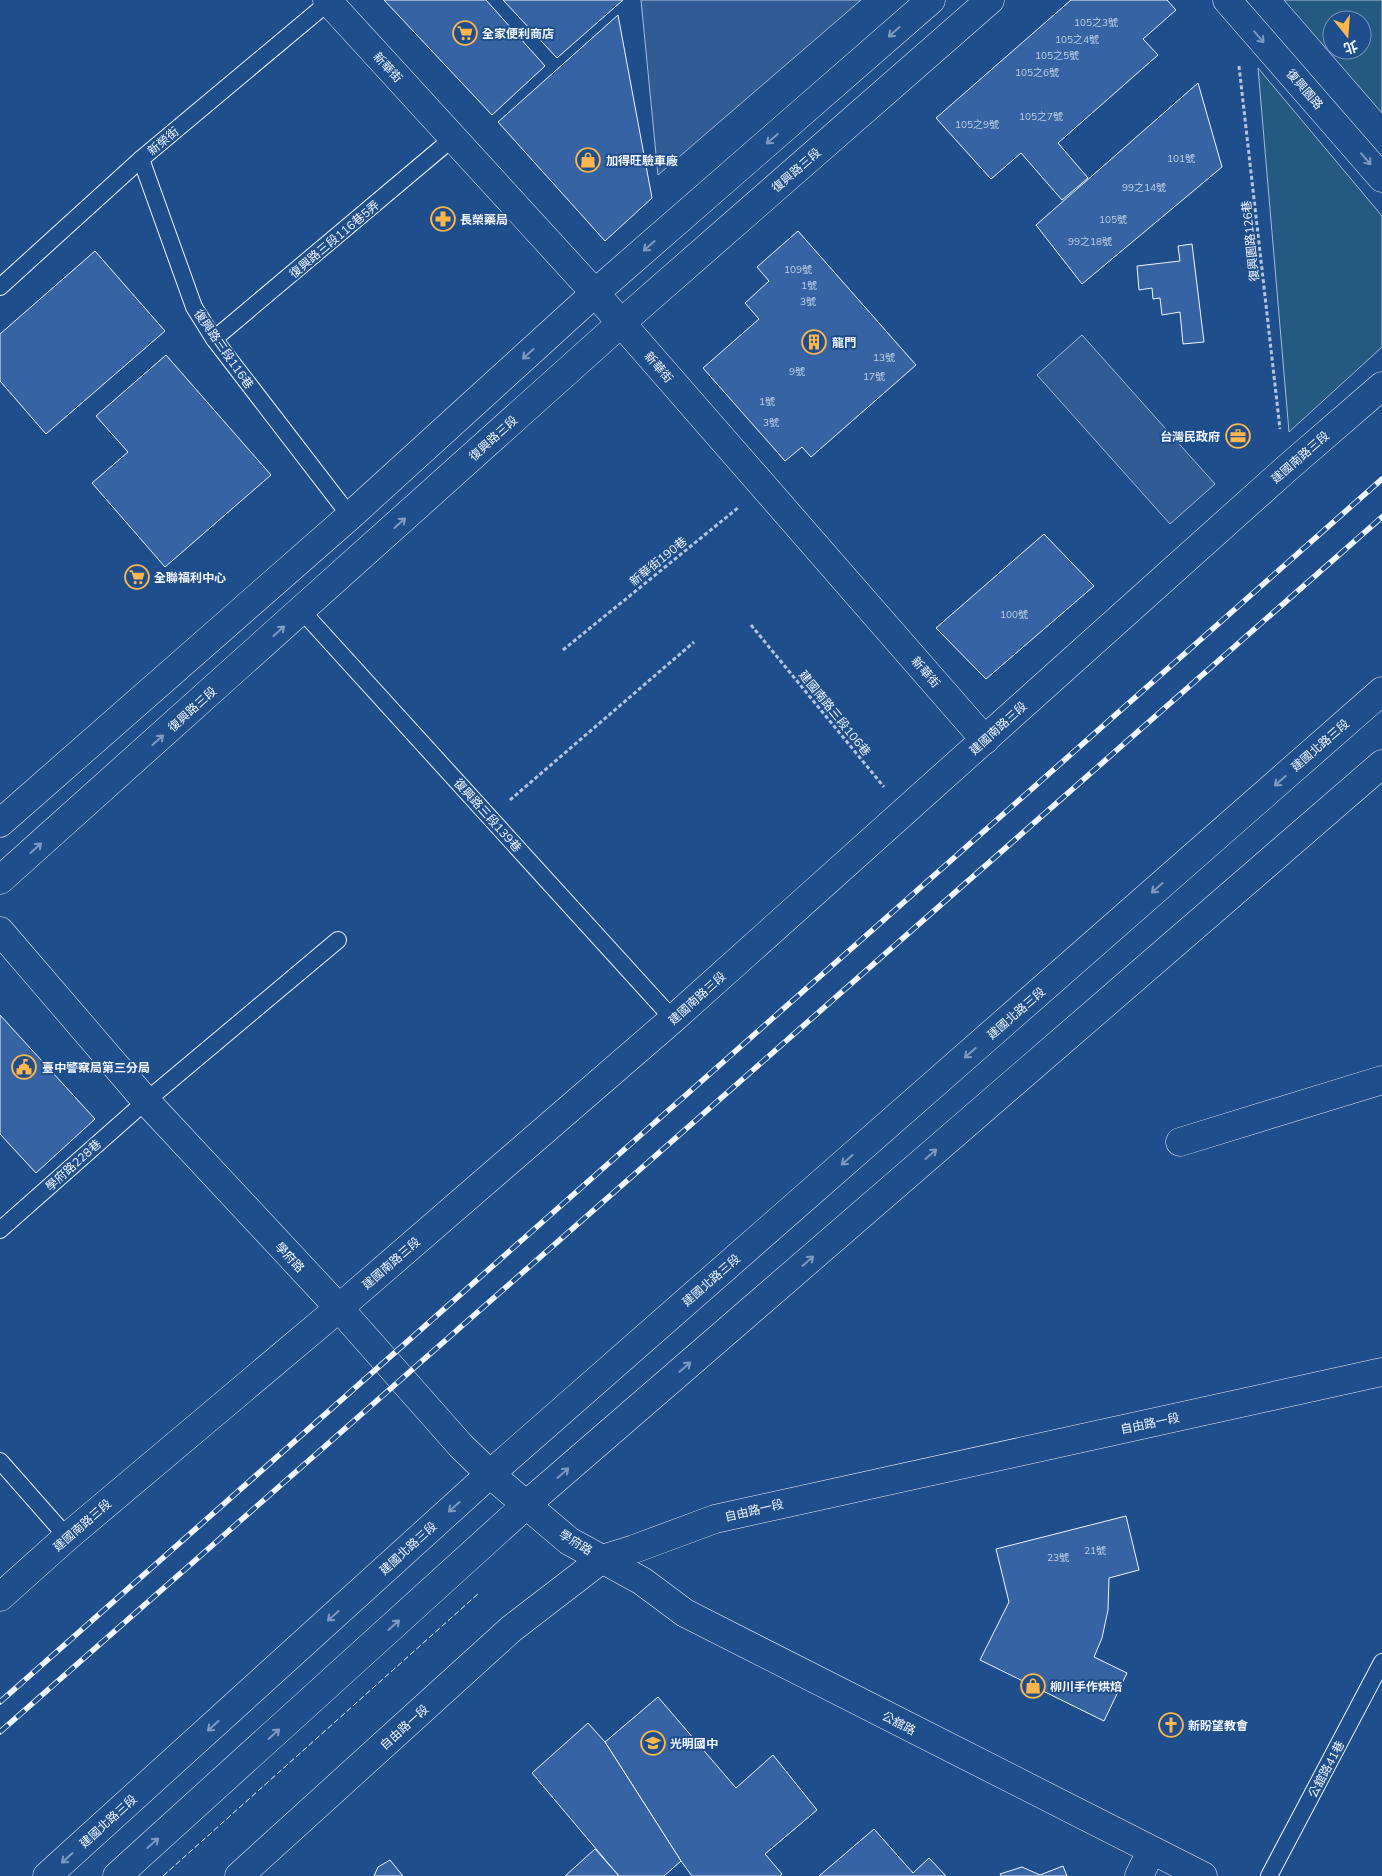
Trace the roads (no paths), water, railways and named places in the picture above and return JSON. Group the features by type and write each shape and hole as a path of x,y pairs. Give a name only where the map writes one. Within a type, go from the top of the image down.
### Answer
{"street":[{"path":"0,823 350,516 595,293 931,0"},
{"name":"復興路三段","path":"0,880 621,323 990,0"},
{"name":"復興園路","path":"1227,0 1382,178"},
{"name":"新華街","path":"328,1 595,293 985,740"},
{"name":"建國南路三段","path":"0,1597 67,1537 338,1308 673,1019 1285,470 1382,386"},
{"name":"建國北路三段","path":"47,1876 490,1474 1382,691"},
{"path":"117,1876 526,1505 1382,764"},
{"name":"學府路","path":"0,931 146,1100 338,1308 461,1446 490,1474 569,1541 602,1559"},
{"path":"1180,1142 1382,1080"},
{"name":"自由路一段","path":"239,1876 511,1629 602,1559 715,1519 1382,1372"},
{"name":"公舘路","path":"602,1559 642,1581 685,1614 1203,1876"},
{"path":"1139,1876 1151,1851"}],"lane":[{"name":"新榮街","path":"0,287 141,159 328,1"},
{"name":"復興路三段116巷5弄","path":"214,340 453,138"},
{"name":"復興路三段116巷","path":"141,159 194,307 214,340 350,516"},
{"name":"復興路三段139巷","path":"302,611 673,1019"},
{"name":"學府路228巷","path":"0,1230 146,1100 338,940"},
{"path":"0,1461 67,1537"},
{"name":"公舘路41巷","path":"1269,1876 1382,1662"}],"railway":[{"path":"0,1702 1382,479"},
{"path":"0,1732 1382,517"}],"place":[{"name":"全家便利商店","path":"465,33"},
{"name":"加得旺驗車廠","path":"588,160"},
{"name":"長榮藥局","path":"443,219"},
{"name":"龍門","path":"814,342"},
{"name":"台灣民政府","path":"1238,436"},
{"name":"全聯福利中心","path":"137,577"},
{"name":"臺中警察局第三分局","path":"24,1067"},
{"name":"柳川手作烘焙","path":"1033,1686"},
{"name":"新盼望教會","path":"1171,1725"},
{"name":"光明國中","path":"653,1743"}]}
